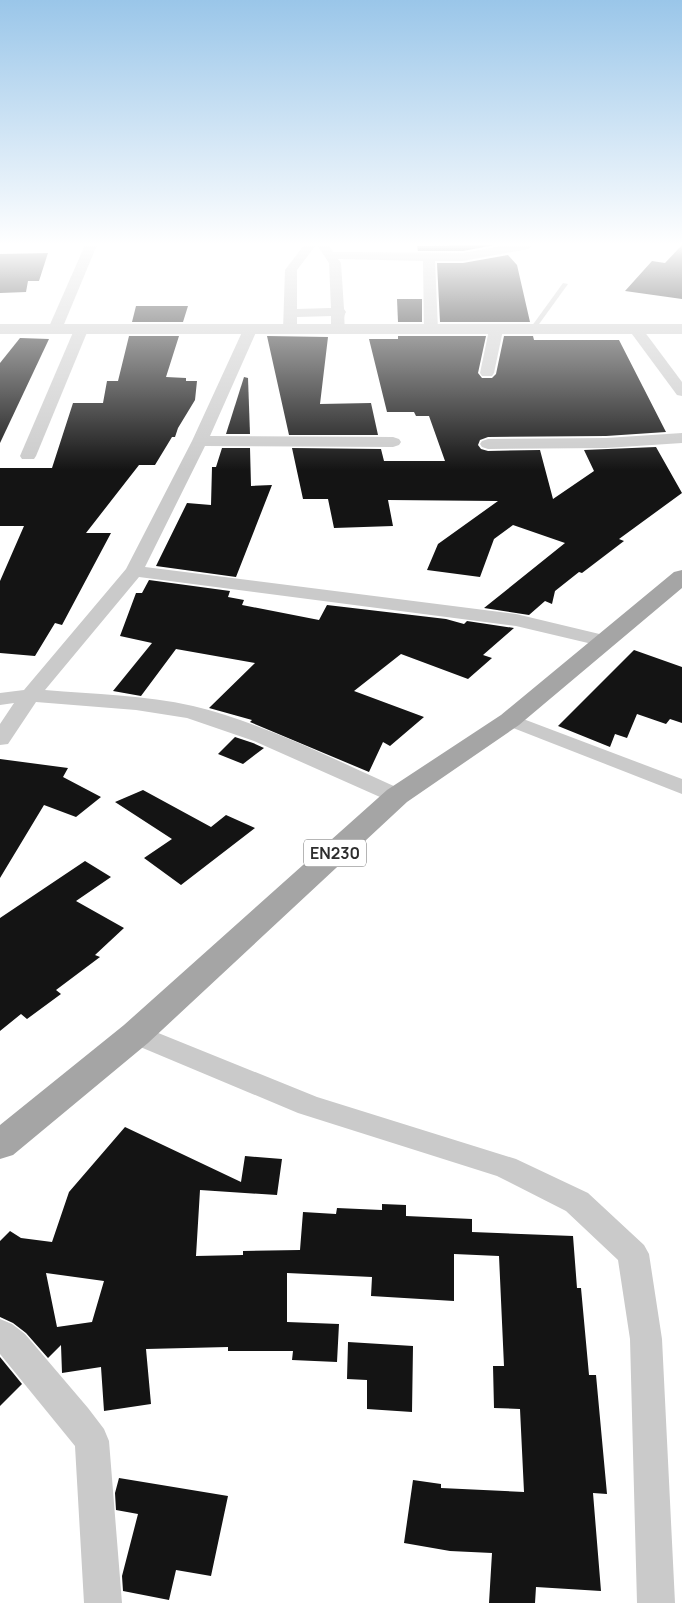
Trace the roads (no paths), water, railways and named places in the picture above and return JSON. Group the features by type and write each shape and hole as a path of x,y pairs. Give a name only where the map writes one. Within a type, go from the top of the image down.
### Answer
{"main road":[{"name":"EN230","path":"0,1145 136,1034 397,796 510,720 682,578"}],"street":[{"path":"54,329 58,320"},
{"path":"290,330 291,320"},
{"path":"338,330 339,320"},
{"path":"431,320 431,330"},
{"path":"0,330 682,329"},
{"path":"28,456 81,330"},
{"path":"0,738 30,695 134,571 200,441 250,330"},
{"path":"487,373 496,330"},
{"path":"636,330 682,392"},
{"path":"488,444 606,443 682,438"},
{"path":"200,441 393,442"},
{"path":"134,571 516,620 605,641"},
{"path":"0,699 30,695 136,704 190,712 262,736 397,796"},
{"path":"510,720 682,787"},
{"path":"136,1034 308,1105 506,1167 577,1202 633,1254 646,1339 656,1603"},
{"path":"0,1334 13,1344 92,1441 103,1603"}],"lane":[{"path":"532,330 539,320"}]}
